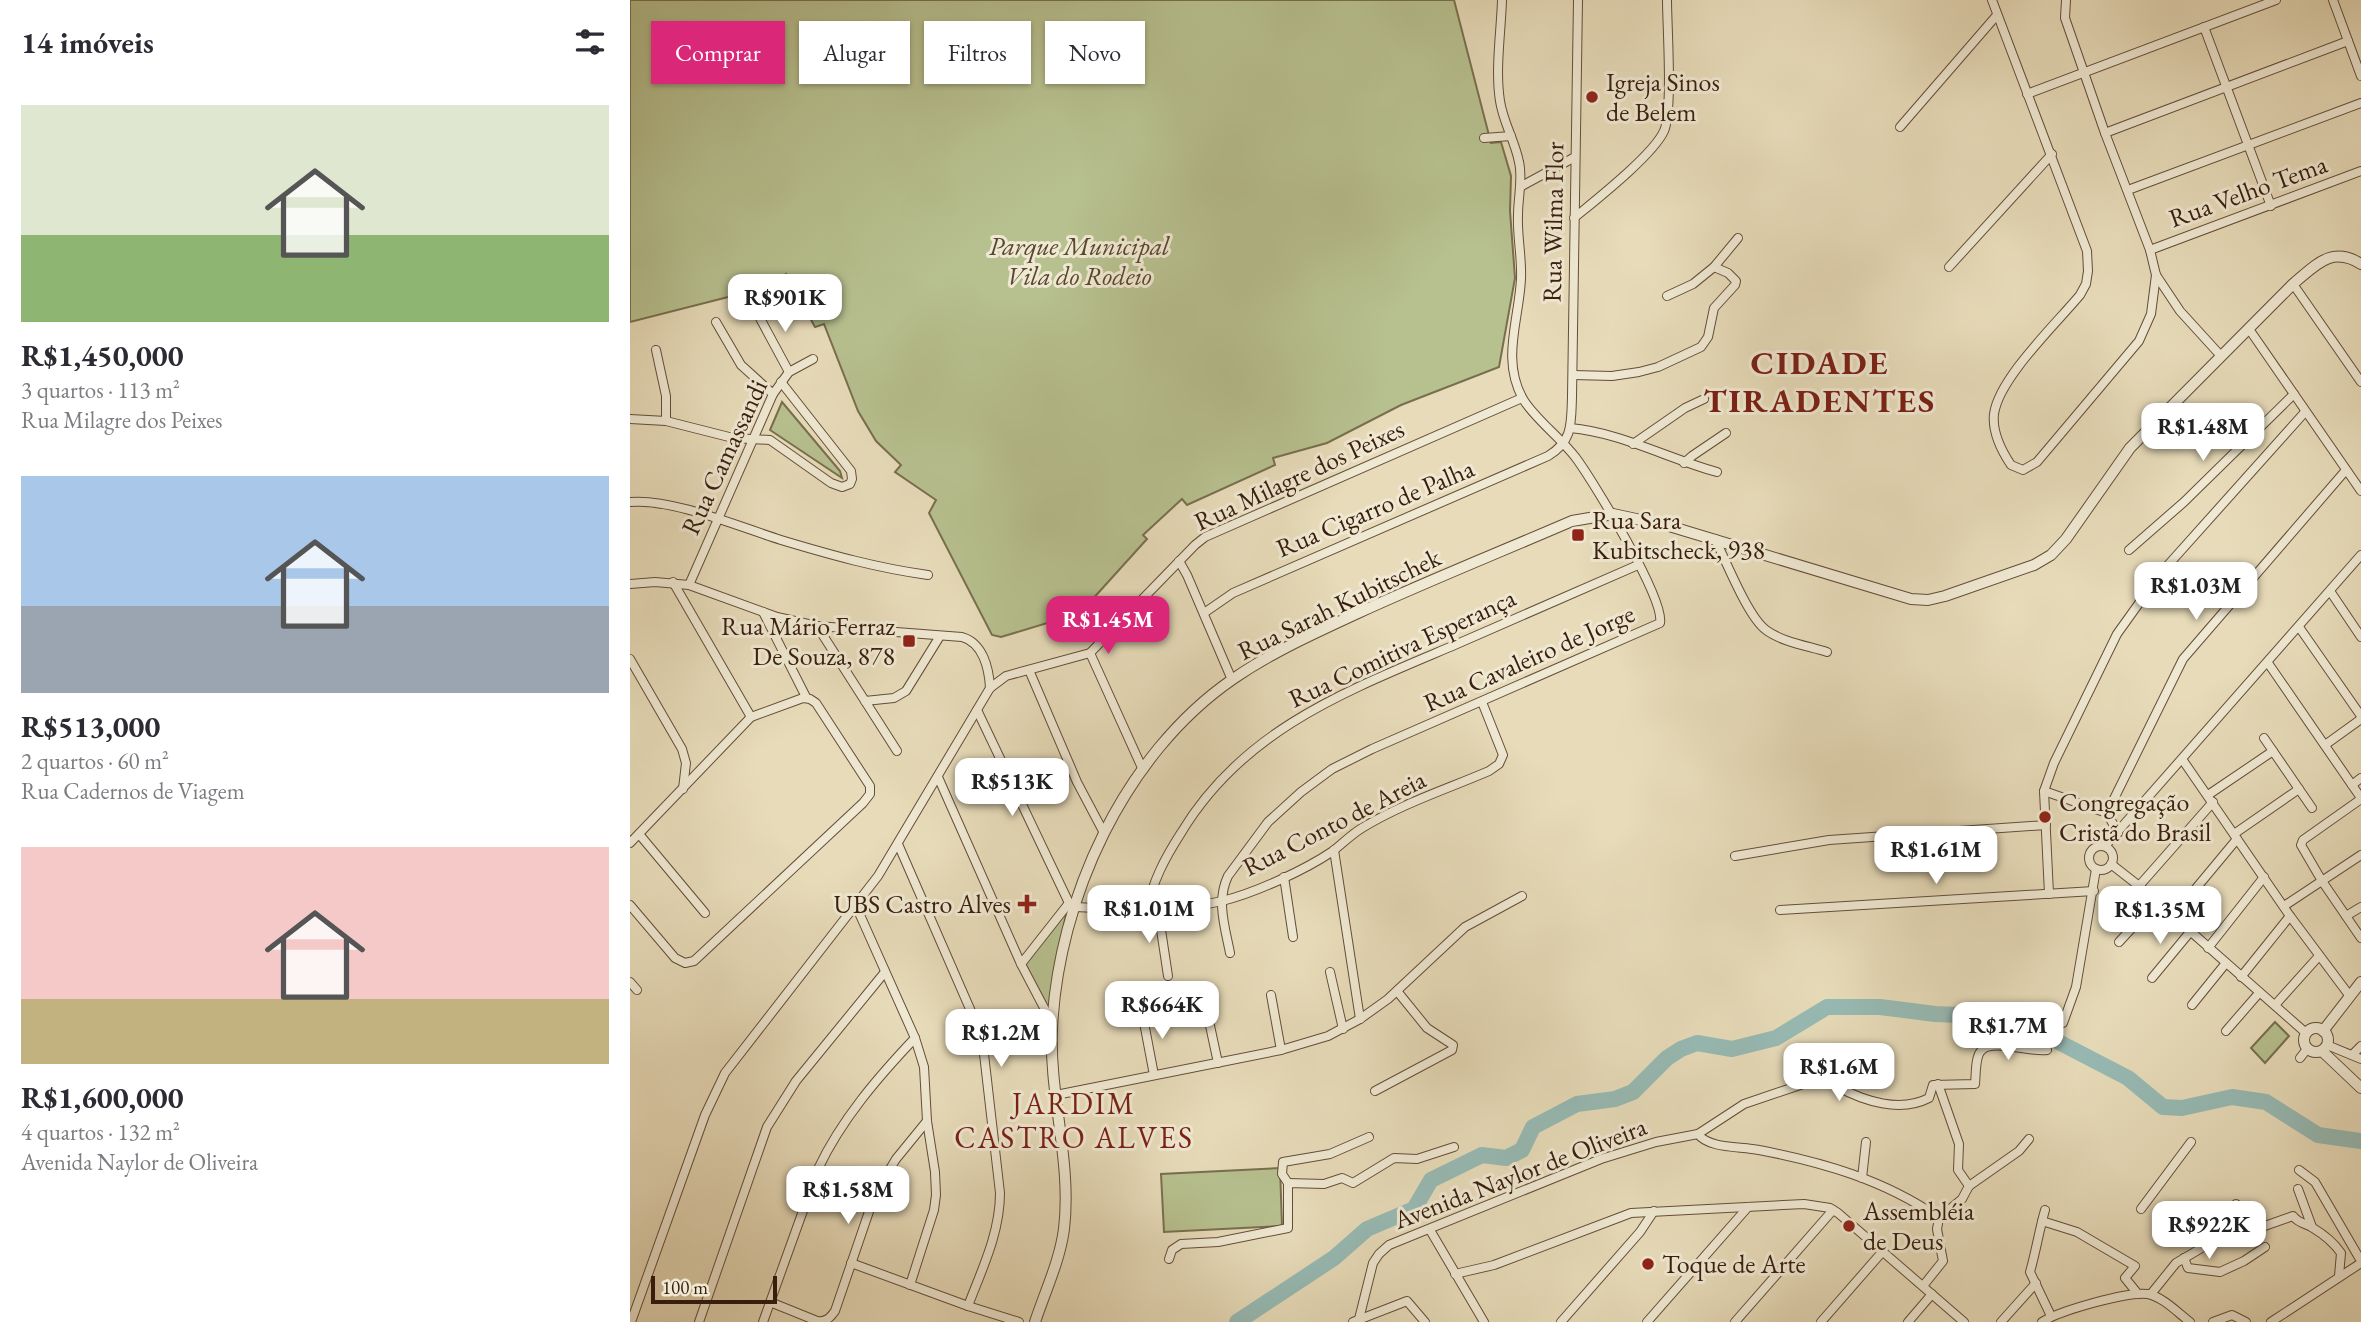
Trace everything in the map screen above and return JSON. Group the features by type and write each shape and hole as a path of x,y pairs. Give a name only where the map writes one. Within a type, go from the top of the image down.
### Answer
{"street":[{"path":"1502,0 1499,95 1520,165 1518,216 1521,281 1511,352 1513,375 1522,398"},
{"name":"Rua Wilma Flor","path":"1564,444 1570,428 1573,375 1578,0"},
{"path":"1574,218 1632,167 1664,130 1668,103 1667,0"},
{"path":"1992,0 2087,251 2088,271 2086,284 2080,295 2022,362 1996,404 1995,433 2011,465 2023,470 2037,462 2116,370 2147,327 2156,275"},
{"path":"2066,0 2065,18 2150,250 2156,275 2180,311 2221,356"},
{"path":"2027,94 2276,0"},
{"path":"2333,0 2361,76"},
{"path":"1900,127 1997,15"},
{"path":"2204,27 2271,206"},
{"path":"2105,133 2348,41"},
{"path":"2128,190 2361,103"},
{"path":"1484,138 1511,136"},
{"path":"1949,267 2052,154"},
{"path":"1520,187 1575,157"},
{"name":"Rua Velho Tema","path":"2150,250 2361,171"},
{"path":"1667,296 1693,284 1714,267 1738,238"},
{"path":"1613,514 1715,539 1911,599 1928,600 1968,589 2034,565 2051,555 2066,539 2130,448 2293,284 2321,261 2335,256 2352,258 2361,264"},
{"path":"1573,375 1612,376 1639,372 1658,367 1701,347 1708,337 1713,311 1736,284 1735,279 1728,273 1714,267"},
{"path":"2293,284 2361,382"},
{"path":"755,309 789,372"},
{"path":"716,322 741,365 773,394"},
{"path":"2249,329 2361,491"},
{"path":"656,350 666,396 666,421"},
{"name":"Rua Camassandi","path":"689,585 773,394 789,372 813,359"},
{"path":"630,419 666,421 733,438 770,440 831,482 842,487 850,484 851,471 780,382"},
{"path":"2129,550 2184,502 2294,394"},
{"name":"Rua Cavaleiro de Jorge","path":"1221,901 1223,886 1228,876 1258,833 1312,782 1355,757 1660,623 1659,612 1613,514 1564,444 1522,398"},
{"name":"Rua Milagre dos Peixes","path":"1090,653 1200,540 1522,398"},
{"path":"1633,444 1685,408 1704,399"},
{"path":"2049,894 2044,792 2054,763 2099,668 2128,615 2160,574 2305,411"},
{"path":"1570,428 1591,429 1684,463 1717,472"},
{"path":"1684,463 1726,433"},
{"name":"Rua Cigarro de Palha","path":"1204,614 1233,593 1548,456 1564,444"},
{"path":"2107,813 2183,659 2346,470"},
{"path":"630,502 649,502 717,519 866,565 928,575"},
{"name":"Rua Sarah Kubitschek","path":"1035,1322 1064,1229 1066,1194 1052,1023 1071,905 1104,833 1143,770 1175,730 1232,680 1278,651 1393,597 1572,521 1613,514"},
{"path":"1715,539 1755,617 1764,629 1777,636 1827,652"},
{"path":"2063,1023 2076,987 2094,891 2096,869 2090,861 2091,851 2105,846 2118,833 2361,555"},
{"path":"1179,561 1232,680"},
{"name":"Rua Comitiva Esperança","path":"1147,911 1150,892 1156,878 1188,822 1227,773 1271,735 1336,696 1638,565"},
{"path":"673,582 751,718"},
{"path":"630,584 673,582 689,585 763,612 817,626 970,639 977,645 984,659 990,688"},
{"path":"2330,591 2361,637"},
{"path":"630,905 675,958 685,963 694,961 863,803 871,790 816,704 806,697 763,612"},
{"path":"817,626 897,751"},
{"path":"2299,627 2361,717 2325,745"},
{"path":"866,701 894,698 906,691 940,636"},
{"path":"631,1322 713,1095 725,1073 856,906 898,844 990,688 1006,676 1090,653 1143,770"},
{"path":"630,659 682,749 686,762 683,789"},
{"path":"2268,663 2361,799 2303,840 2301,845 2361,938"},
{"path":"1029,670 1086,800 1104,833"},
{"path":"630,843 751,718 806,697"},
{"name":"Rua Conto de Areia","path":"1071,905 1147,911 1195,907 1221,901 1284,877 1334,850 1361,828 1383,816 1489,771 1499,764 1503,755 1482,702"},
{"path":"977,710 1071,905 1021,964"},
{"path":"2263,738 2312,808"},
{"path":"2139,886 2210,799 2273,751"},
{"path":"2182,759 2290,916 2349,995"},
{"path":"938,777 1021,964 1052,1023"},
{"path":"2352,785 2361,778"},
{"path":"2173,916 2235,836 2299,789"},
{"path":"2044,792 2107,813 2118,833"},
{"path":"1735,856 1829,840 2046,825"},
{"path":"639,834 705,913"},
{"path":"898,844 977,1025 984,1054 1000,1212 968,1306"},
{"path":"2096,869 2107,868 2111,864 2112,854 2105,846"},
{"path":"1334,850 1360,1019"},
{"path":"2284,906 2361,855"},
{"path":"2111,864 2306,1033"},
{"path":"1284,877 1293,937"},
{"path":"2208,948 2264,877"},
{"path":"1780,910 2094,891"},
{"path":"1056,1095 1281,1050 1312,1042 1343,1029 1397,991 1465,926 1522,896"},
{"path":"1221,901 1230,953"},
{"path":"2119,942 2156,902"},
{"path":"856,906 922,1058 927,1121 936,1172 936,1195 934,1210 910,1285"},
{"path":"2346,916 2361,907"},
{"path":"1158,911 1168,976"},
{"path":"2241,977 2290,916"},
{"path":"2152,978 2190,932"},
{"path":"2275,1005 2319,956"},
{"path":"2192,1005 2226,963"},
{"path":"699,1322 767,1127 796,1081 885,972"},
{"path":"1330,972 1343,1029"},
{"path":"630,982 637,990"},
{"path":"2323,1031 2361,982"},
{"path":"1375,1091 1452,1049 1452,1045 1427,1028 1397,991"},
{"path":"2226,1031 2259,993"},
{"path":"1271,995 1281,1050"},
{"path":"1206,1007 1218,1063"},
{"path":"1142,1012 1154,1076"},
{"path":"2325,1048 2328,1037 2323,1031 2313,1029 2306,1033 2304,1053 2325,1048 2361,1059"},
{"path":"763,1322 818,1168 828,1148 848,1118 915,1038"},
{"path":"1969,1186 1958,1170 1959,1144 1938,1084 1975,1084 1979,1054 1983,1049 1996,1045 2038,1052 2047,1050"},
{"path":"2352,1055 2361,1046"},
{"path":"2325,1048 2361,1088"},
{"name":"Avenida Naylor de Oliveira","path":"1356,1321 1373,1263 1378,1254 1389,1245 1601,1159 1656,1142 1698,1134 1744,1104 1818,1079 1828,1079 1839,1087 1883,1104 1894,1105 1924,1101 1930,1096 1931,1087 1938,1084"},
{"path":"770,1302 817,1321 830,1318 835,1311 875,1194 885,1174 927,1121"},
{"path":"1698,1134 1708,1142 1812,1160 1916,1202 1939,1218"},
{"path":"1170,1259 1171,1250 1181,1244 1218,1242 1288,1228 1288,1183 1282,1174 1283,1162 1330,1154 1369,1137"},
{"path":"1923,1286 1942,1261 1937,1229 1939,1218 1962,1199 1969,1186 2019,1152 2029,1139"},
{"path":"1862,1178 1866,1142"},
{"path":"2141,1209 2191,1142"},
{"path":"1288,1183 1324,1184 1342,1178 1353,1182 1394,1158 1418,1159 1454,1147"},
{"path":"2272,1322 2361,1262 2315,1182 2299,1170"},
{"path":"2298,1189 2312,1227"},
{"path":"2151,1294 2176,1263 2205,1246 2236,1204 2259,1228 2293,1216 2297,1222 2312,1227 2340,1253 2339,1276"},
{"path":"1455,1274 1504,1261 1630,1213 1819,1206 1833,1210 1964,1322"},
{"path":"1647,1322 1748,1207"},
{"path":"1735,1322 1833,1210"},
{"path":"2045,1210 2030,1272 2052,1316"},
{"path":"1561,1322 1640,1232 1654,1211"},
{"path":"2161,1211 2182,1223 2204,1223 2217,1231"},
{"path":"2042,1221 2077,1232 2135,1266 2125,1278 2138,1294"},
{"path":"1430,1230 1484,1322"},
{"path":"2184,1258 2188,1268 2220,1272 2265,1247"},
{"path":"1821,1322 1883,1251"},
{"path":"851,1262 1019,1322"},
{"path":"2001,1322 2035,1283"},
{"path":"1908,1322 1933,1294"},
{"path":"2042,1322 2052,1316 2138,1294 2151,1294 2190,1322"},
{"path":"1356,1321 1407,1301 1425,1322"},
{"path":"2213,1322 2232,1315 2246,1322"}],"green space":[{"name":"Parque Municipal Vila do Rodeio","path":"630,0 1454,0 1491,143 1501,142 1511,176 1510,211 1515,278 1499,367 1401,405 1327,443 1273,458 1275,465 1187,505 1182,499 1143,535 1147,539 1080,613 1001,637 992,635 929,513 936,500 895,472 901,465 876,441 858,411 824,324 815,327 786,274 758,296 732,296 630,322"},
{"path":"782,402 840,471 842,478 770,430"},
{"path":"1067,909 1049,1009 1025,964"},
{"path":"2275,1022 2289,1036 2265,1063 2251,1048"},
{"path":"1280,1168 1282,1226 1164,1232 1161,1174"}],"waterway":[{"path":"1237,1322 1334,1258 1367,1229 1414,1209 1431,1180 1482,1155 1506,1158 1522,1150 1533,1127 1577,1104 1615,1099 1633,1092 1667,1058 1681,1049 1697,1043 1732,1049 1776,1038 1827,1007 1880,1007 1935,1014 1983,1016 2045,1035 2128,1078 2163,1107 2182,1108 2232,1097 2266,1102 2318,1135 2361,1141"}],"place":[{"name":"Igreja Sinos de Belem","path":"1592,97"},
{"name":"Rua Sara Kubitscheck, 938","path":"1578,535"},
{"name":"Rua Mário Ferraz De Souza, 878","path":"909,641"},
{"name":"Congregação Cristã do Brasil","path":"2045,817"},
{"name":"UBS Castro Alves","path":"1027,904"},
{"name":"Assembléia de Deus","path":"1849,1226"},
{"name":"Toque de Arte","path":"1648,1264"}],"district":[{"name":"CIDADE TIRADENTES","path":"1820,381"},
{"name":"JARDIM CASTRO ALVES","path":"1074,1120"}]}
